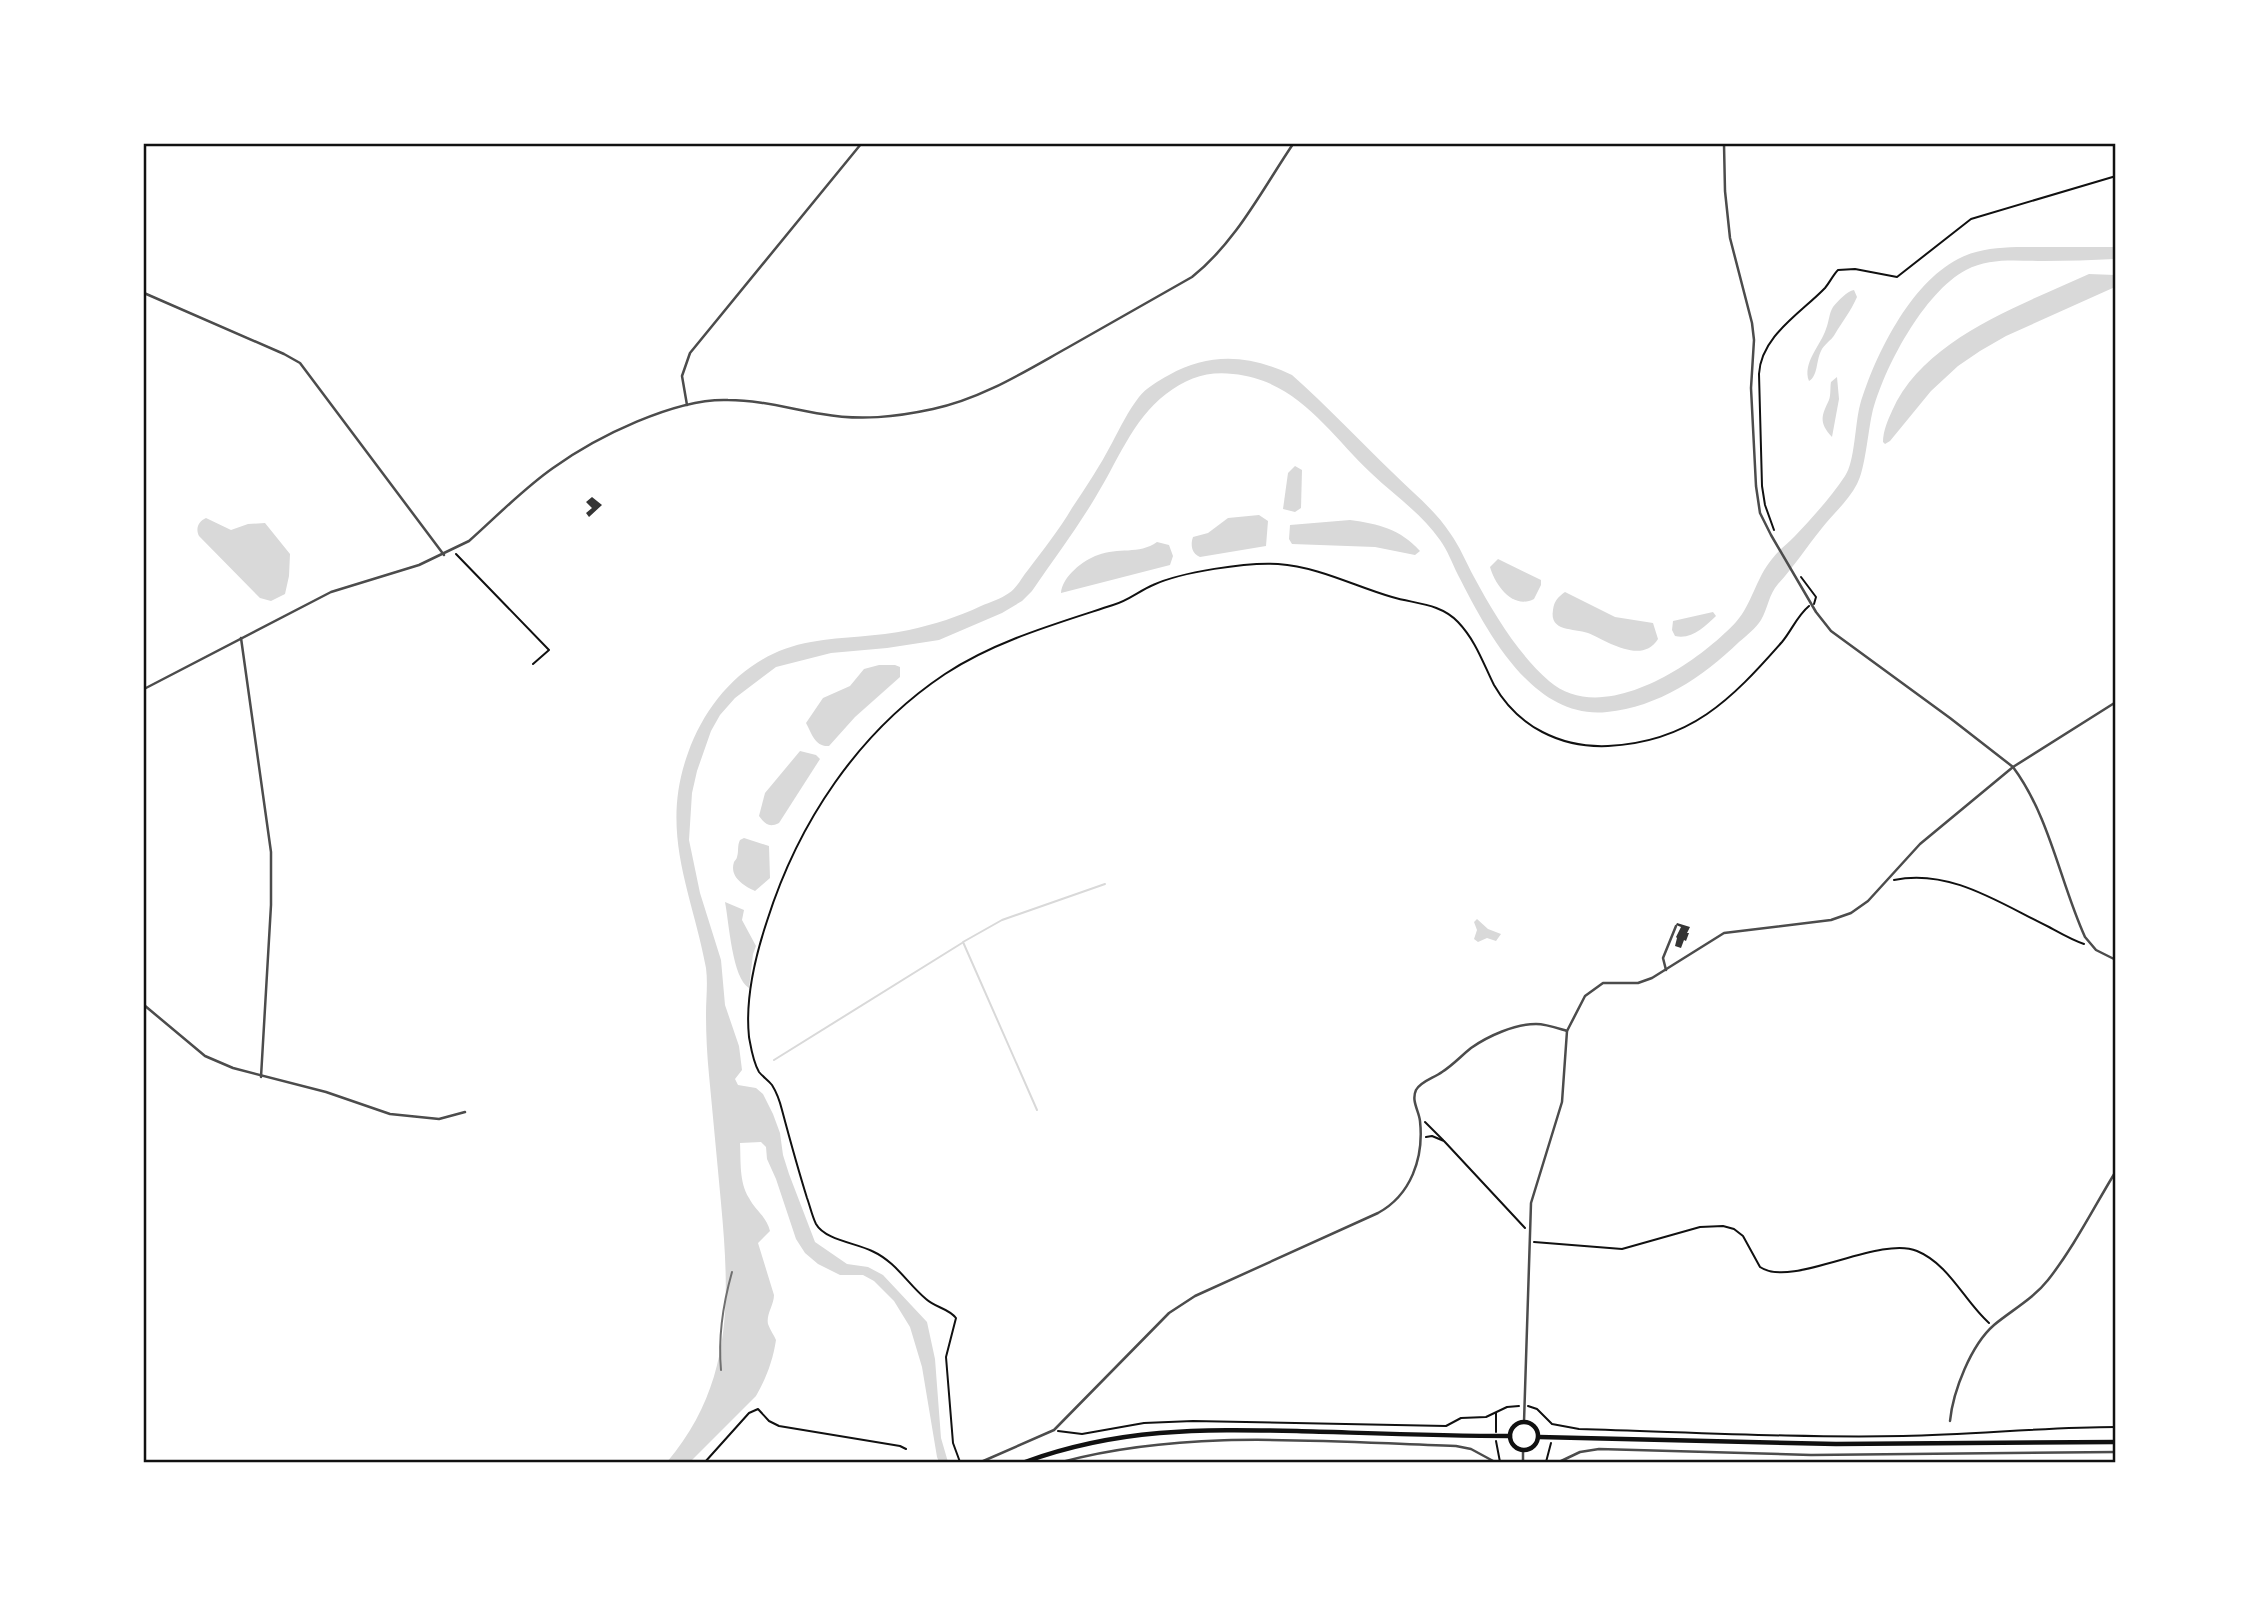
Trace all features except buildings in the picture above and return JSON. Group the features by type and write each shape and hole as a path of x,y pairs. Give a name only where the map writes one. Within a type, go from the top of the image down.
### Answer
{"main road":[{"path":"1524,1422 1534,1426 1538,1437 1533,1448 1524,1451 1514,1447 1510,1436 1513,1427 1524,1422"},
{"path":"1025,1462 1081,1444 1162,1431 1240,1430 1510,1436"},
{"path":"1538,1437 1836,1444 2116,1442"}],"street":[{"path":"687,405 682,376 690,353 861,144"},
{"path":"144,690 331,592 444,555 469,541 551,469 641,420 709,400 771,404 823,415 894,417 976,396 1012,379 1192,277 1214,259 1230,240 1293,144"},
{"path":"1724,144 1727,221 1754,340 1751,388 1758,501 1764,523 1812,605 1834,634 1950,718 2012,768 2037,811 2090,944 2116,960"},
{"path":"144,293 300,363 444,555"},
{"path":"240,638 271,852 271,905 261,1077"},
{"path":"1524,1422 1529,1242 1533,1194 1562,1099 1567,1031 1582,1001 1596,987 1609,982 1641,982 1666,970 1724,933 1842,917 1865,903 1920,844 2012,768 2116,702"},
{"path":"1666,970 1663,958 1676,926"},
{"path":"144,1005 215,1062 261,1077 326,1092 390,1114 439,1119 465,1112"},
{"path":"981,1462 1054,1430 1169,1313 1195,1296 1378,1213 1395,1202 1405,1192 1411,1179 1419,1142 1419,1113 1414,1098 1418,1088 1442,1073 1479,1043 1500,1033 1528,1025 1542,1024 1567,1031"},
{"path":"1950,1421 1959,1384 1977,1347 1993,1326 2032,1297 2051,1276 2116,1171"},
{"path":"1062,1462 1139,1446 1186,1441 1456,1446 1471,1449 1495,1462"},
{"path":"1559,1462 1580,1452 1599,1449 1811,1455 2116,1452"},
{"path":"1523,1462 1524,1451"},
{"path":"1945,1455 1945,1462"}],"path":[{"path":"1775,535 1762,486 1760,364 1773,340 1827,285 1838,270 1846,268 1897,276 1971,219 2116,176"},
{"path":"453,550 549,650 533,664"},
{"path":"960,1462 953,1443 946,1357 956,1318 952,1312 934,1306 924,1298 892,1262 878,1253 820,1230 805,1192 779,1098 771,1084 760,1073 754,1059 749,1032 757,956 786,867 832,785 883,725 937,680 989,649 1128,601 1157,583 1216,569 1278,564 1325,572 1394,598 1432,605 1457,621 1476,645 1499,692 1517,715 1550,736 1568,744 1578,745 1605,746 1653,740 1697,722 1713,712 1749,677 1784,640 1804,610"},
{"path":"1795,573 1806,581 1816,597 1816,602 1812,605"},
{"path":"1883,884 1909,877 1958,884 1987,895 2081,943 2090,944"},
{"path":"1419,1113 1530,1234"},
{"path":"1419,1142 1430,1136 1444,1141"},
{"path":"1529,1242 1621,1249 1700,1227 1726,1226 1741,1234 1757,1264 1771,1272 1804,1269 1883,1251 1914,1250 1944,1272 1993,1326"},
{"path":"1054,1430 1082,1434 1144,1423 1193,1421 1446,1426 1461,1418 1486,1417 1507,1407 1525,1405 1537,1409 1552,1424 1579,1429 1836,1436 1985,1434 2028,1429 2116,1427"},
{"path":"705,1462 749,1413 758,1409 769,1421 779,1426 906,1449"},
{"path":"1949,1435 1950,1421"},
{"path":"1546,1462 1551,1449 1551,1437"}],"shaded area":[{"path":"2017,247 2115,247 2115,259 1994,261 1966,270 1935,295 1907,333 1885,376 1872,414 1860,478 1854,490 1775,588 1759,623 1751,632 1695,678 1644,704 1607,712 1580,711 1556,702 1535,687 1515,668 1498,645 1443,544 1425,521 1371,473 1294,397 1256,378 1224,373 1190,380 1174,388 1154,404 1134,429 1080,522 1032,591 1022,601 1002,613 939,640 831,653 776,667 735,698 720,715 711,731 697,771 692,793 689,840 700,893 721,960 725,1005 739,1046 742,1070 735,1079 738,1085 756,1088 763,1094 773,1114 789,1174 815,1242 847,1264 868,1267 883,1275 927,1322 935,1359 941,1438 948,1462 939,1462 937,1457 922,1367 910,1327 894,1301 874,1281 863,1275 840,1275 818,1264 805,1253 796,1239 767,1159 766,1147 761,1142 740,1143 742,1178 746,1192 770,1231 758,1243 774,1295 768,1320 776,1340 771,1362 756,1396 690,1462 667,1462 689,1432 705,1402 715,1371 722,1340 726,1273 707,1052 706,968 681,862 677,810 680,782 688,753 707,713 735,680 769,656 789,647 919,628 955,617 1006,595 1017,585 1062,524 1142,394 1157,382 1184,368 1200,362 1230,359 1261,363 1292,375 1430,509 1454,538 1507,633 1549,681 1571,694 1596,697 1622,694 1674,671 1698,655 1736,622 1772,559 1840,484 1851,462 1860,405 1875,365 1897,323 1925,285 1941,270 1972,253"},
{"path":"2089,274 2115,275 2115,287 2006,336 1980,351 1958,366 1931,391 1890,441 1885,444 1883,442 1892,411 1907,385 1927,363 1977,327"},
{"path":"1854,290 1857,297 1855,302 1822,349 1814,376 1809,381 1810,361 1824,335 1832,309 1848,292"},
{"path":"1837,377 1839,399 1832,437 1823,423 1823,418 1830,398 1831,382"},
{"path":"1295,466 1302,470 1301,508 1295,512 1283,509 1288,473"},
{"path":"1259,515 1268,521 1266,546 1200,557 1193,551 1193,537 1208,533 1228,518"},
{"path":"206,518 231,530 248,524 265,523 290,554 285,594 271,601 260,598 199,536 198,525"},
{"path":"1350,520 1388,529 1405,537 1420,551 1415,555 1375,547 1292,544 1289,539 1290,525"},
{"path":"1157,542 1169,545 1173,556 1170,565 1061,593 1069,575 1092,557 1143,548"},
{"path":"1498,559 1541,580 1534,599 1519,601 1506,594 1490,567"},
{"path":"1565,592 1615,617 1653,623 1658,639 1651,647 1634,651 1588,633 1559,626 1553,617 1554,607"},
{"path":"1713,612 1716,616 1698,631 1687,636 1675,636 1672,630 1673,621"},
{"path":"879,665 900,667 900,677 855,717 829,746 817,742 806,723 823,698 850,686 864,669"},
{"path":"800,751 816,755 820,759 779,823 768,824 759,816 765,793"},
{"path":"744,838 769,846 770,878 755,891 742,884 734,872 739,842"},
{"path":"725,902 744,910 742,920 756,946 749,988 743,982 735,962"},
{"path":"1477,919 1488,929 1501,934 1496,941 1487,938 1478,942 1474,939 1477,930 1474,922"}],"waterway":[{"path":"1037,1110 963,942 1002,920 1105,884"},
{"path":"774,1060 962,943"}],"railway":[{"path":"721,1370 722,1321 732,1272"}]}
